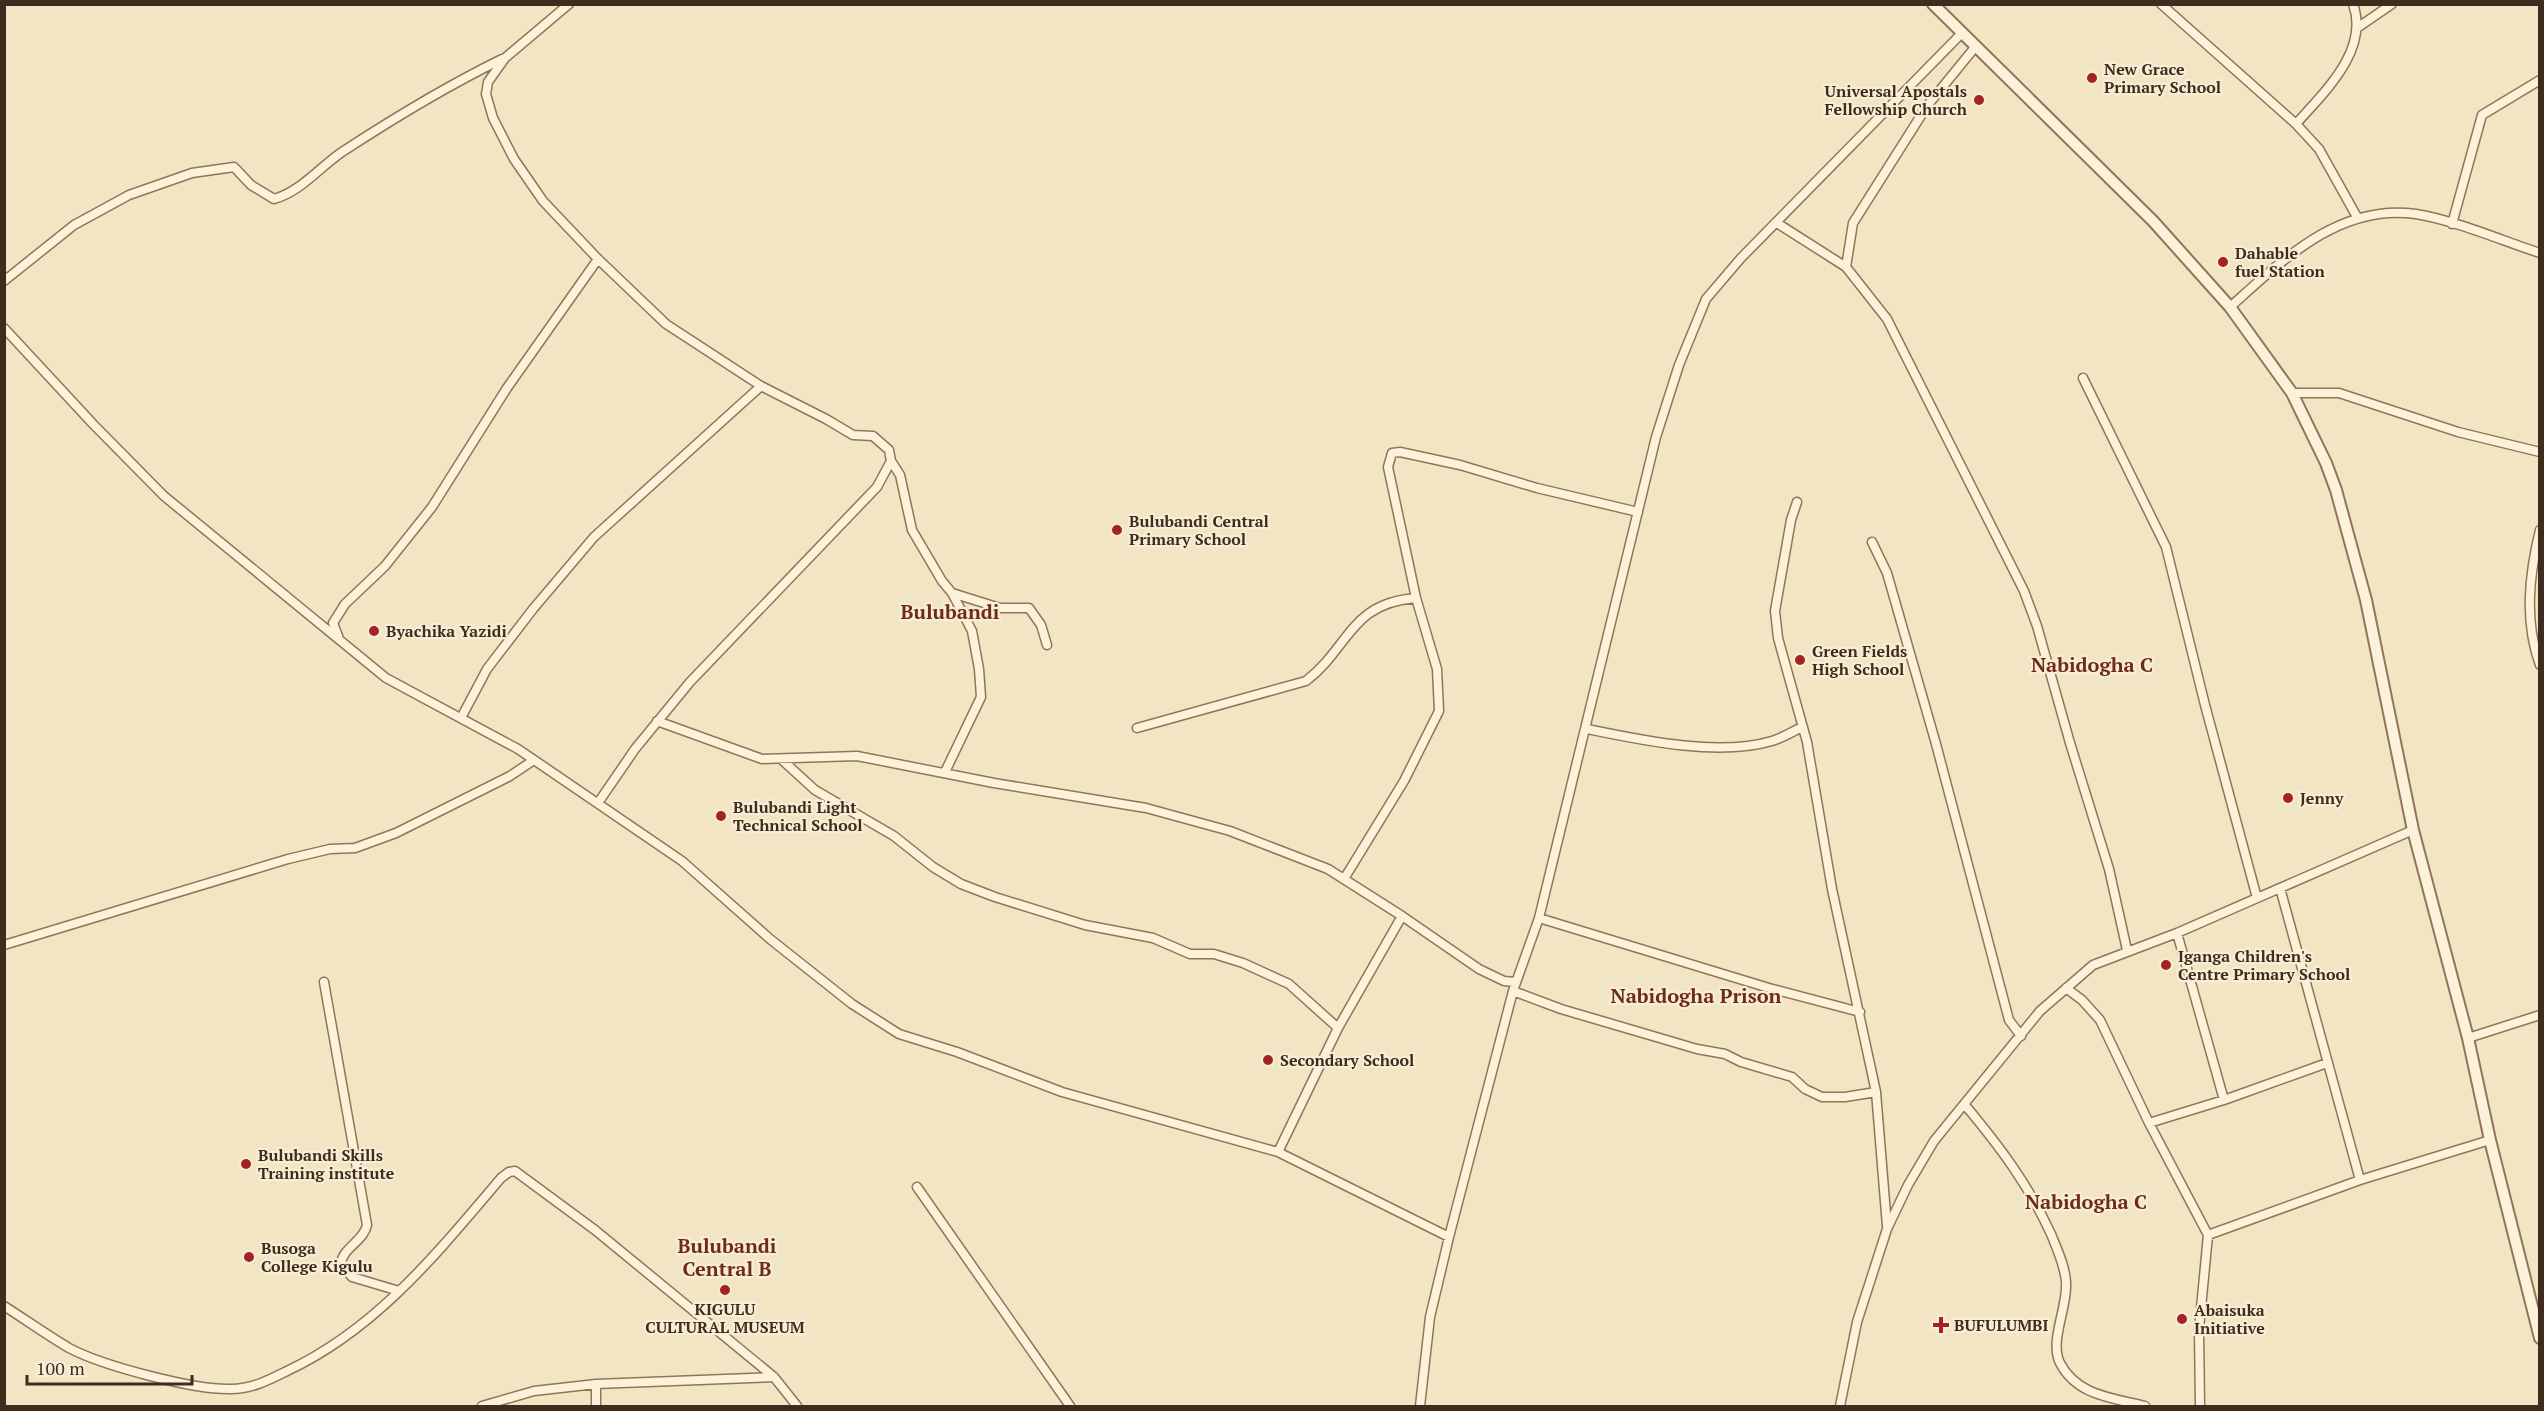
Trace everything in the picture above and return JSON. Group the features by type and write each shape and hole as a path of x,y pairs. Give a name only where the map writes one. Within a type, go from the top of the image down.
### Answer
{"street":[{"path":"4,281 74,225 129,195 192,172 234,167 251,185 274,199 286,196 341,153 452,84 505,58 569,4"},
{"path":"1933,4 2153,220 2230,307 2292,393 2326,463 2354,550 2414,830 2468,1038 2490,1140 2540,1338"},
{"path":"2161,4 2296,124 2319,149 2357,217"},
{"path":"2296,124 2341,72 2357,28 2354,4"},
{"path":"2357,28 2392,4"},
{"path":"1420,1407 1430,1317 1449,1237 1513,992 1539,918 1587,729 1656,437 1706,299 1741,258 1962,33"},
{"path":"1846,267 1853,223 1927,106 1976,46"},
{"path":"505,58 488,82 486,94 493,118 514,159 543,201 598,260 666,324 761,386 853,435 873,436 889,450 891,461 900,475 912,530 930,563 952,593 972,632 980,669 981,697 945,772"},
{"path":"2452,224 2482,115 2540,80"},
{"path":"2230,307 2278,264 2316,236 2357,217 2388,212 2418,214 2540,253"},
{"path":"1777,223 1846,267 1887,319 2024,591 2037,626 2070,744 2109,869 2127,950"},
{"path":"339,639 333,623 345,604 385,566 432,507 507,388 598,260"},
{"path":"4,328 164,496 386,678 534,759 682,861 770,939 852,1004 899,1034 957,1052 1062,1092 1278,1152 1449,1237"},
{"path":"2083,378 2166,546 2205,705 2257,898"},
{"path":"461,718 487,669 594,537 761,386"},
{"path":"2292,393 2339,393 2458,432 2540,453"},
{"path":"1344,879 1404,781 1439,711 1437,669 1416,598 1388,467 1392,453 1400,452 1460,465 1537,488 1638,512"},
{"path":"598,803 634,749 690,682 877,487 891,461"},
{"path":"1797,502 1789,530 1775,611 1778,638 1807,742 1832,889 1876,1092 1887,1229"},
{"path":"2540,530 2529,596 2533,647 2540,665"},
{"path":"1872,542 1887,573 1936,744 2009,1020 2020,1036"},
{"path":"952,593 1000,608 1029,608 1041,625 1047,645"},
{"path":"1137,728 1306,681 1322,669 1353,626 1368,613 1388,604 1416,598"},
{"path":"657,721 762,759 857,756 994,783 1146,808 1230,831 1328,870 1402,916 1479,969 1504,981 1516,982"},
{"path":"1587,729 1651,742 1713,746 1755,744 1773,740 1802,727"},
{"path":"4,945 288,859 330,849 355,848 415,824 510,776 534,759"},
{"path":"781,759 815,790 894,836 933,867 961,884 1084,925 1153,938 1190,954 1214,954 1243,963 1289,984 1338,1028"},
{"path":"1840,1407 1857,1322 1887,1229 1908,1185 1934,1141 2040,1011 2093,965 2127,950 2177,933 2414,830"},
{"path":"2280,888 2360,1180"},
{"path":"1278,1152 1338,1028 1402,916"},
{"path":"1539,918 1758,985 1860,1012"},
{"path":"2177,933 2224,1100"},
{"path":"324,982 367,1225 366,1231 342,1258 341,1264 352,1277 399,1291"},
{"path":"2066,988 2082,1000 2100,1020 2149,1123 2208,1235 2199,1329 2200,1407"},
{"path":"1513,992 1561,1009 1697,1049 1725,1054 1741,1062 1791,1077 1805,1089 1822,1096 1845,1097 1876,1092"},
{"path":"2468,1038 2540,1015"},
{"path":"2149,1123 2224,1100 2327,1063"},
{"path":"1965,1105 2012,1163 2038,1206 2057,1248 2066,1282 2064,1310 2055,1349 2059,1362 2075,1384 2088,1392 2145,1407"},
{"path":"2208,1235 2360,1180 2490,1140"},
{"path":"4,1306 71,1348 109,1364 202,1388 233,1389 258,1385 309,1361 372,1318 423,1268 501,1178 515,1171 595,1230 774,1377 797,1407"},
{"path":"917,1187 1070,1407"},
{"path":"482,1407 534,1391 596,1384 774,1377"},
{"path":"596,1384 596,1407"}],"place":[{"name":"New Grace Primary School","path":"2092,78"},
{"name":"Universal Apostals Fellowship Church","path":"1979,100"},
{"name":"Dahable fuel Station","path":"2223,262"},
{"name":"Bulubandi Central Primary School","path":"1117,530"},
{"name":"Byachika Yazidi","path":"374,631"},
{"name":"Green Fields High School","path":"1800,660"},
{"name":"Jenny","path":"2288,798"},
{"name":"Bulubandi Light Technical School","path":"721,816"},
{"name":"Iganga Children's Centre Primary School","path":"2166,965"},
{"name":"Secondary School","path":"1268,1060"},
{"name":"Bulubandi Skills Training institute","path":"246,1164"},
{"name":"Busoga College Kigulu","path":"249,1257"},
{"name":"KIGULU CULTURAL MUSEUM","path":"725,1290"},
{"name":"Abaisuka Initiative","path":"2182,1319"},
{"name":"BUFULUMBI","path":"1941,1325"}],"district":[{"name":"Bulubandi","path":"950,612"},
{"name":"Nabidogha C","path":"2092,665"},
{"name":"Nabidogha Prison","path":"1696,996"},
{"name":"Nabidogha C","path":"2086,1202"},
{"name":"Bulubandi Central B","path":"727,1258"}]}
